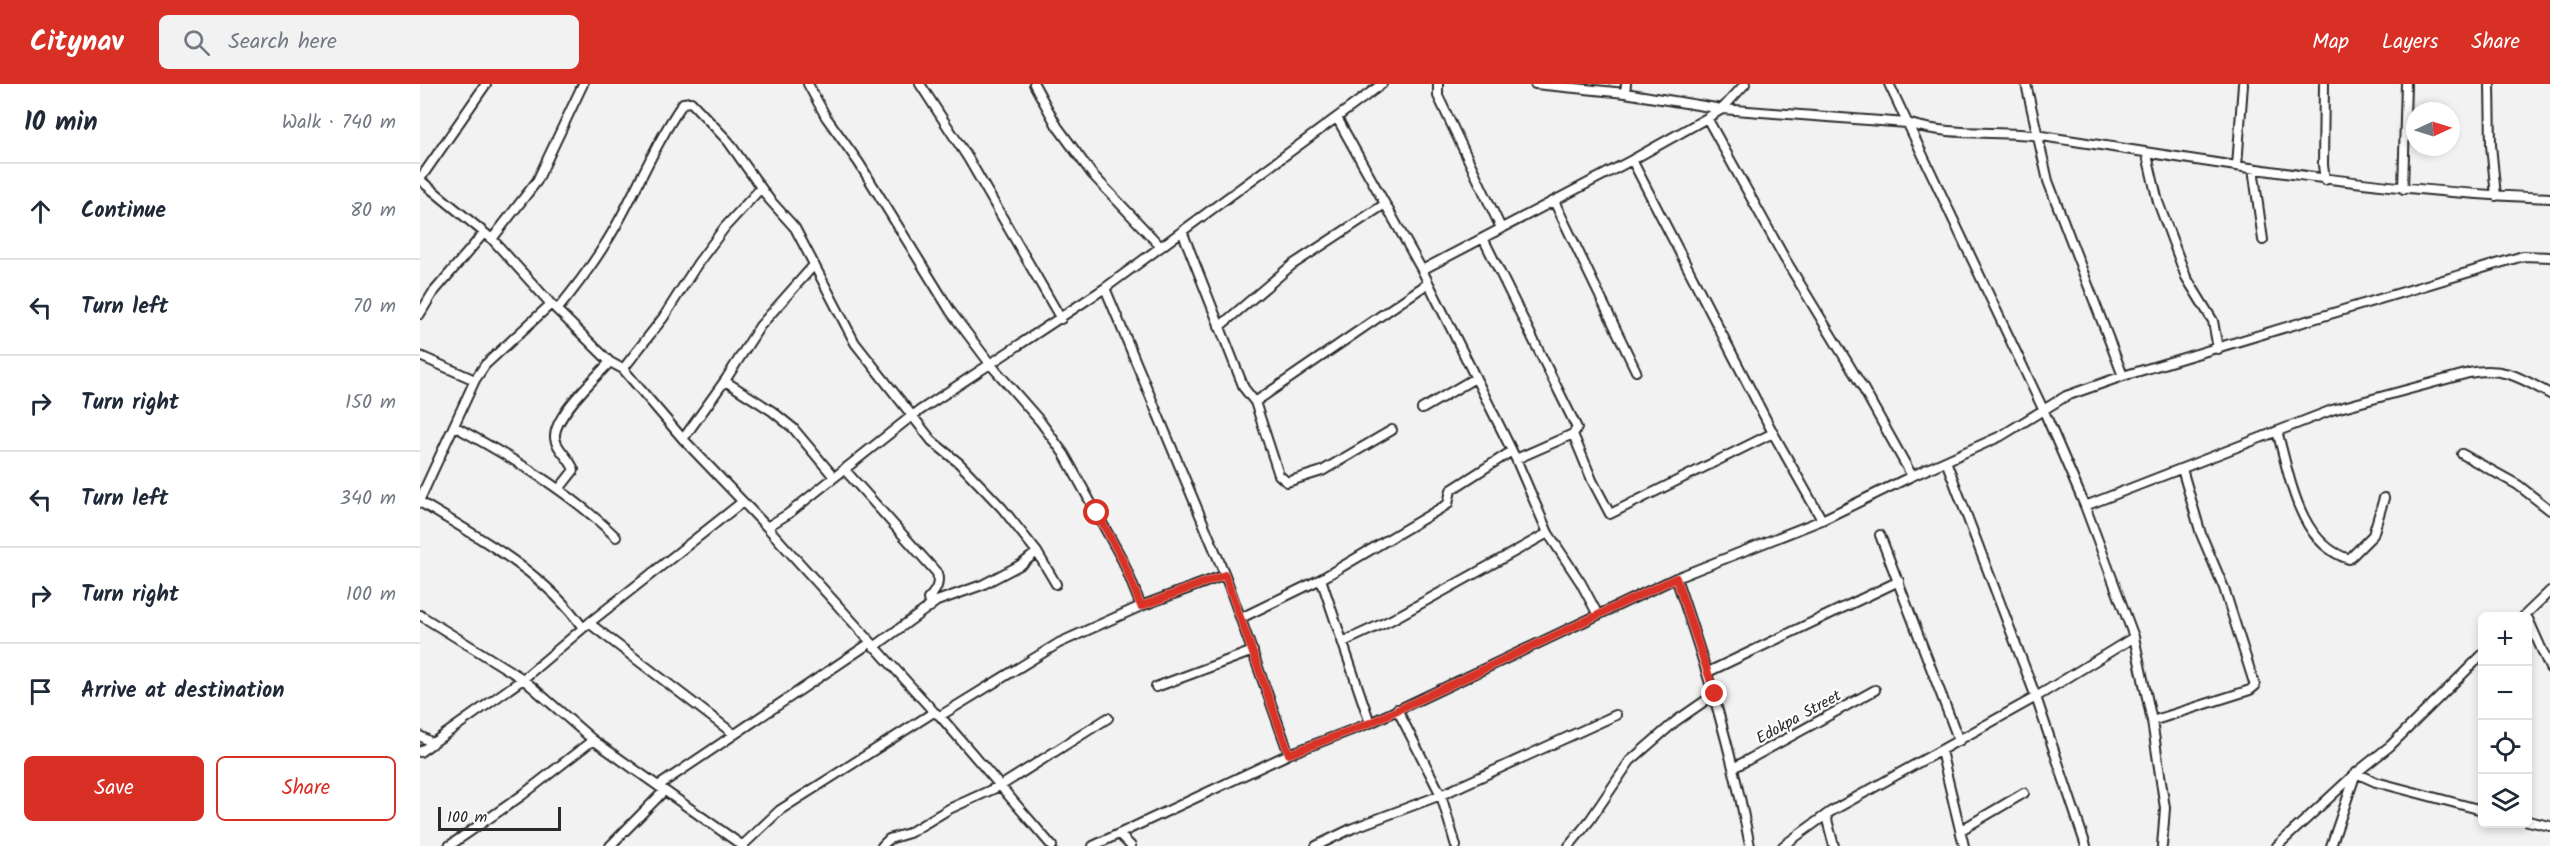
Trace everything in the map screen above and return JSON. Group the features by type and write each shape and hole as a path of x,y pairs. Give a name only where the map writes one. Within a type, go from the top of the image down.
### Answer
{"street":[{"path":"486,84 420,179 492,239 554,307 610,362 623,369 741,503 767,527 872,645 1002,785 1052,846"},
{"path":"492,239 537,181 583,84"},
{"path":"808,84 826,117 859,163 951,312 1064,454 1123,561 1141,606"},
{"path":"920,84 968,159 1061,319"},
{"path":"1034,84 1057,126 1092,174 1161,247"},
{"path":"767,527 913,415 1105,288 1382,84"},
{"path":"1438,84 1438,96 1501,228"},
{"path":"1534,84 1625,93 1722,109 1907,123 1930,130 2039,136 2325,180 2403,189 2550,198"},
{"path":"1625,93 1626,84"},
{"path":"1422,270 1707,118 1722,109 1745,84"},
{"path":"1889,84 2043,409 2085,506 2134,637 2152,722 2165,808 2162,846"},
{"path":"2026,84 2048,181 2122,376"},
{"path":"2238,166 2243,84"},
{"path":"2324,84 2325,180"},
{"path":"2403,189 2406,84"},
{"path":"2490,84 2491,145 2496,196"},
{"path":"734,734 586,626 570,609 512,560 420,500 475,380 485,366 576,286 621,217 664,130 686,101 691,102 728,141 761,188 795,228 855,343 932,441 959,463 1002,508 1038,552 1056,584"},
{"path":"1337,118 1422,270 1516,459 1548,533 1581,583 1598,615"},
{"path":"1707,118 1785,259 1863,388 1912,476"},
{"path":"2147,154 2158,202 2186,277 2213,321 2218,349"},
{"path":"1632,160 1773,433 1822,520"},
{"path":"2253,168 2263,240"},
{"path":"623,369 663,318 698,263 725,227 761,188"},
{"path":"1554,201 1636,371"},
{"path":"1219,327 1292,265 1385,204"},
{"path":"1182,231 1244,388 1256,402 1279,475 1287,482 1322,471 1392,430"},
{"path":"420,314 432,294 484,232"},
{"path":"1483,238 1577,428 1573,434 1516,459"},
{"path":"1093,846 1289,754 1370,723 1676,578 1822,520 2001,436 2066,396 2122,376 2523,256 2550,257"},
{"path":"683,439 725,381 760,326 814,265"},
{"path":"1256,402 1427,284"},
{"path":"1105,288 1225,575 1289,754"},
{"path":"420,356 475,380"},
{"path":"559,489 574,470 556,442 554,435 557,424 567,409 610,362"},
{"path":"2085,506 2332,410 2487,369 2518,376 2550,394"},
{"path":"1422,409 1475,378"},
{"path":"725,381 772,411 793,428 834,477"},
{"path":"454,426 510,457 559,489 592,513 616,537"},
{"path":"2277,431 2296,498 2315,537 2337,555 2349,559 2373,535 2384,498"},
{"path":"1573,434 1604,504 1608,512 1612,514 1773,433"},
{"path":"1241,618 1321,579 1448,504 1451,490 1512,451"},
{"path":"2462,454 2518,485 2550,510"},
{"path":"1946,461 2036,697 2086,846"},
{"path":"844,469 937,573 939,580 936,591 928,599 930,607"},
{"path":"2152,722 2250,690 2255,686 2224,588 2201,534 2182,469"},
{"path":"420,752 523,679 741,503"},
{"path":"1342,642 1391,620 1548,533"},
{"path":"1880,535 1959,741"},
{"path":"610,846 661,788 734,734 937,601 971,590 1002,575 1038,552"},
{"path":"420,615 523,679 593,740 743,846 780,810 1059,643 1141,606 1225,575"},
{"path":"1676,578 1715,694 1735,767 1750,846"},
{"path":"1321,579 1370,723"},
{"path":"1708,672 1899,581"},
{"path":"2531,612 2550,591"},
{"path":"2532,630 2550,668"},
{"path":"1783,846 1826,816 2036,697 2134,637"},
{"path":"1156,687 1253,651"},
{"path":"2277,846 2390,746 2478,659"},
{"name":"Edokpa Street","path":"1735,767 1875,690"},
{"path":"1569,846 1590,820 1630,761 1676,721 1715,694"},
{"path":"1397,709 1441,795 1456,846"},
{"path":"1316,846 1353,828 1441,795 1616,715"},
{"path":"882,846 889,839 909,832 949,809 1002,785 1108,718"},
{"path":"420,736 432,743"},
{"path":"449,846 521,796 593,740"},
{"path":"1941,751 1964,846"},
{"path":"2356,774 2376,782 2478,809"},
{"path":"2331,846 2356,774"},
{"path":"1961,830 2024,793"},
{"path":"1826,816 1834,846"},
{"path":"2532,822 2550,826"},
{"path":"1119,834 1131,846"}],"route":[{"path":"1097,513 1123,561 1141,606 1225,575 1289,754 1370,723 1676,578 1715,694"}]}
